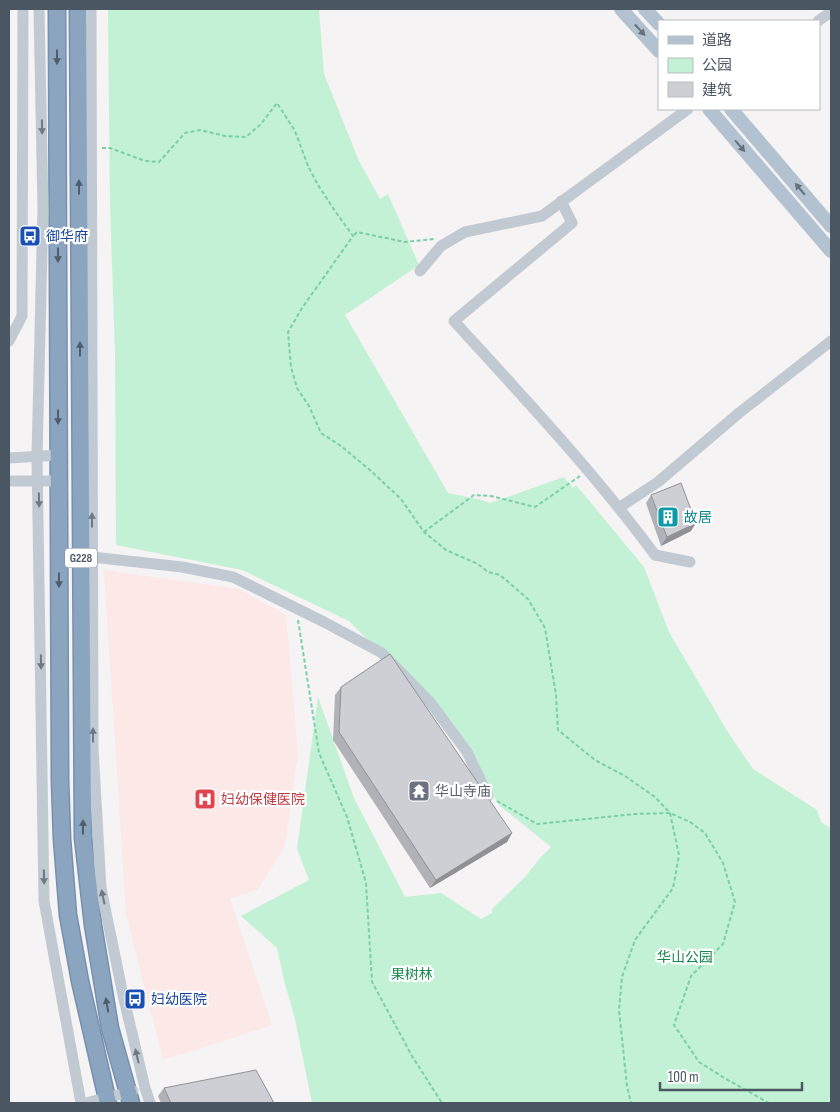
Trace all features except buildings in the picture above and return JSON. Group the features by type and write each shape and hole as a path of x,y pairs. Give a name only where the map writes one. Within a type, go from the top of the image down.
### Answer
{"highway":[{"name":"G228","path":"57,9 60,781 62,839 68,915 80,982 107,1100"},
{"name":"G228","path":"78,9 83,838 93,925 110,1028 129,1098"}],"main road":[{"path":"621,9 658,50"},
{"path":"645,9 655,17"},
{"path":"709,110 831,252"},
{"path":"732,110 831,226"}],"street":[{"path":"9,341 22,316 23,9"},
{"path":"39,9 43,209 37,456 39,481 44,901 82,1103"},
{"path":"91,9 92,748 101,888 123,995 150,1103"},
{"path":"819,20 831,12"},
{"path":"420,272 441,246 465,232 542,216 687,110"},
{"path":"562,202 572,223 454,321 589,471 656,555 690,562"},
{"path":"620,508 658,482 739,413 831,341"},
{"path":"9,458 59,455"},
{"path":"9,481 59,481"},
{"path":"92,557 182,568 233,577 382,653 430,702 467,752 488,796"},
{"path":"86,1103 129,1098 145,1088"}],"path":[{"path":"92,148 110,148 145,162 159,162 185,134 200,130 226,136 246,137 261,124 278,103 295,131 308,166 318,185 353,236"},
{"path":"435,239 406,242 357,232 302,308 288,332 291,367 297,388 309,406 321,433 341,446 401,499 424,532 446,550 478,564 488,572 500,575 528,599 545,628 556,695 558,730 595,760 625,776 655,797 670,814 679,855 673,888 636,940 622,977 619,1010 627,1086 631,1103"},
{"path":"424,532 474,495 491,496 535,507 589,471"},
{"path":"296,608 306,681 319,753 347,817 366,884 372,982 412,1056 442,1103"},
{"path":"488,796 538,824 635,814 670,814 690,822 705,833 723,863 735,902 723,944 691,976 674,1025 699,1062 769,1103"}],"shaded area":[{"name":"妇幼保健医院","path":"104,570 239,589 286,615 298,753 285,846 258,889 230,899 272,1025 163,1060 126,914"}],"green space":[{"name":"华山公园","path":"108,9 319,9 324,74 359,161 380,199 388,194 419,265 345,315 448,493 490,503 564,477 573,488 576,485 644,567 669,632 729,734 753,769 817,810 821,822 830,828 831,1103 312,1103 295,1019 277,948 241,916 309,880 297,849 318,697 354,798 405,897 441,893 481,919 492,913 492,909 526,876 551,847 499,805 446,718 349,621 242,570 116,545 115,354 110,204"}],"place":[{"name":"御华府","path":"30,236"},
{"name":"故居","path":"668,517"},
{"name":"华山寺庙","path":"419,791"},
{"name":"妇幼保健医院","path":"205,799"},
{"name":"妇幼医院","path":"135,999"}],"park label":[{"name":"果树林","path":"412,974"}]}
